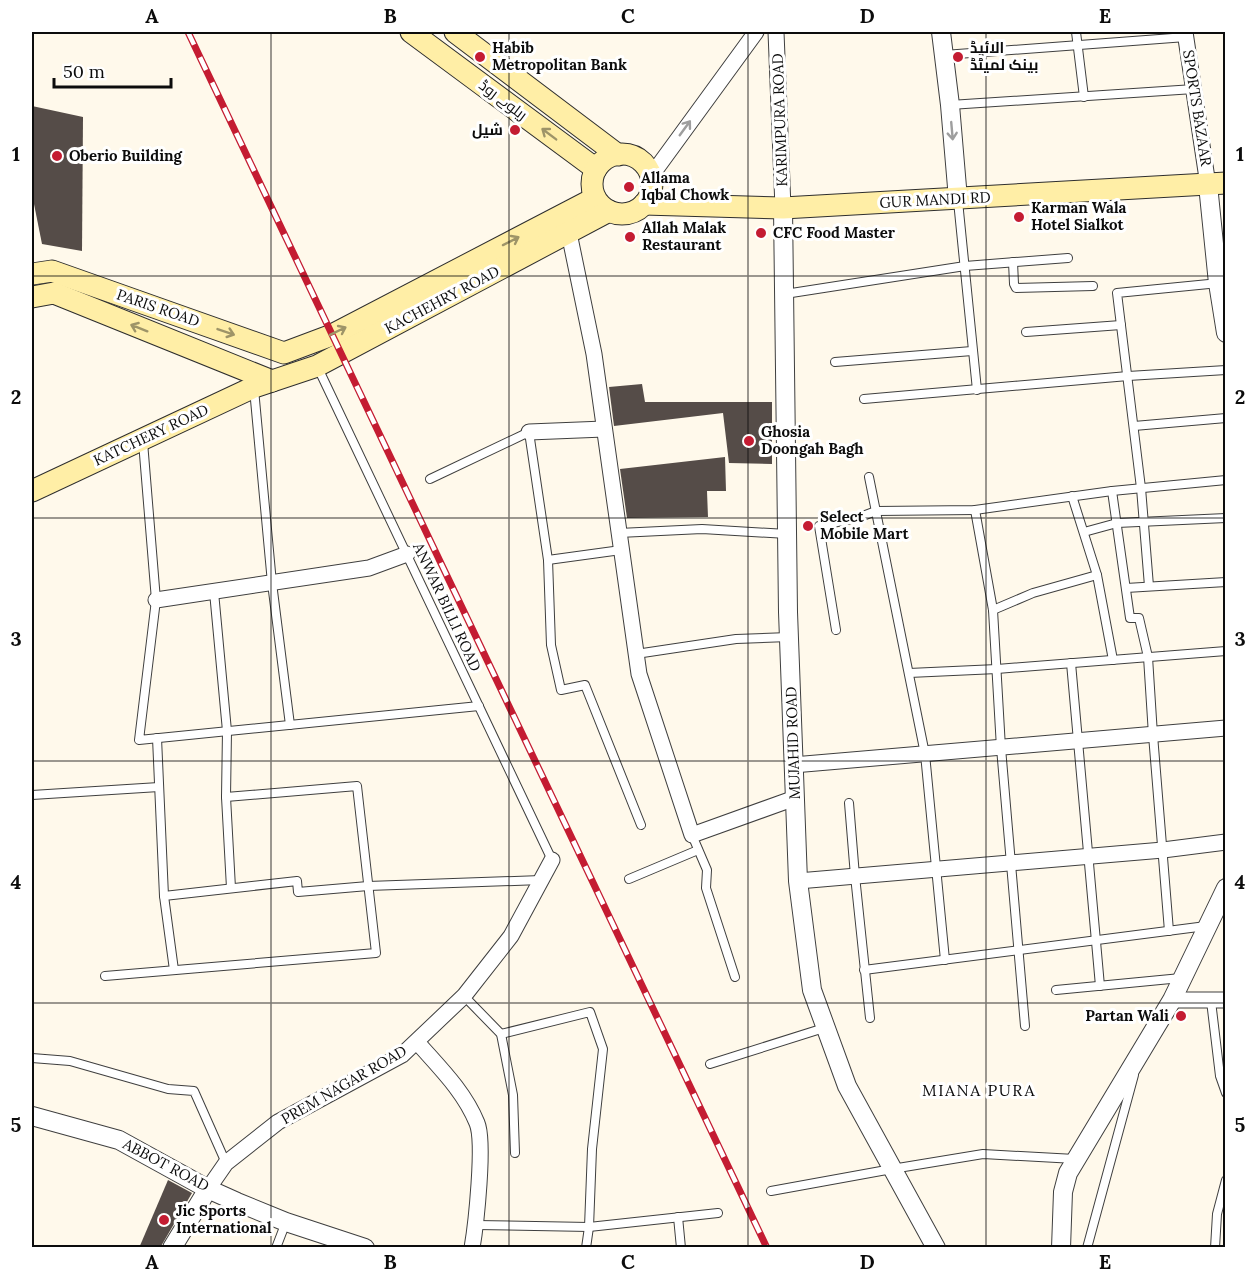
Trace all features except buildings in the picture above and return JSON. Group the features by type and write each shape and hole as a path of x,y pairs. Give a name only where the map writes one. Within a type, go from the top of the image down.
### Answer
{"main road":[{"name":"ریلوے روڈ","path":"411,32 596,170"},
{"path":"455,32 618,155"},
{"path":"618,155 630,155 639,159 651,176 650,195 637,210 628,213 602,204 592,188 592,179 596,170 602,162 618,155"},
{"name":"GUR MANDI RD","path":"644,204 783,208 1217,184"},
{"name":"KACHEHRY ROAD","path":"263,384 330,359 569,233 602,204"},
{"name":"KACHEHRY ROAD","path":"284,353 332,335 602,204"},
{"name":"PARIS ROAD","path":"32,274 52,271 284,353"},
{"path":"70,300 77,280"},
{"name":"PARIS ROAD","path":"32,297 54,293 263,384"},
{"name":"KATCHERY ROAD","path":"32,491 263,384"}],"street":[{"path":"651,176 756,32"},
{"name":"KARIMPURA ROAD","path":"776,32 783,208"},
{"path":"941,32 958,199"},
{"name":"SPORTS BAZAAR","path":"1185,34 1217,184"},
{"path":"1217,184 1225,331"},
{"name":"MUJAHID ROAD","path":"783,208 787,534 793,765 798,881 812,990 847,1086 936,1248"},
{"path":"569,233 594,354 639,674 692,835 795,798"},
{"path":"529,432 604,429"},
{"path":"156,600 369,568 407,554"},
{"path":"793,765 1226,728"},
{"path":"798,881 1226,843"},
{"name":"PREM NAGAR ROAD","path":"172,1248 226,1163 278,1122 402,1055 465,996 512,936 552,860"},
{"path":"1061,1248 1063,1192 1068,1173 1172,1000 1226,888"},
{"path":"1172,1000 1218,1000"},
{"path":"417,1042 458,1088 478,1125 476,1225 472,1248"},
{"name":"ABBOT ROAD","path":"32,1116 118,1140 208,1188 286,1222 365,1248"}],"lane":[{"path":"1076,32 1084,97"},
{"path":"944,55 1185,34"},
{"path":"950,105 1195,89"},
{"path":"958,199 977,390"},
{"path":"785,294 965,266 1068,258"},
{"path":"1013,262 1016,288 1093,286"},
{"path":"1149,586 1141,488 1117,293 1222,282"},
{"path":"1026,332 1121,325"},
{"path":"835,362 972,351"},
{"name":"ANWAR BILLI ROAD","path":"330,359 407,554 552,860"},
{"path":"864,399 1128,376 1226,370"},
{"path":"263,384 272,583 290,725"},
{"path":"1134,426 1226,418"},
{"path":"430,479 529,432 548,560 551,645 561,690 585,685 641,825"},
{"path":"142,439 156,600 139,740 479,706"},
{"path":"869,477 925,754 945,960"},
{"path":"836,630 819,526 876,511 975,510 1112,491 1226,480"},
{"path":"1112,491 1130,618 1139,618 1148,657 1152,735 1169,931"},
{"path":"1072,496 1097,575 1113,660"},
{"path":"975,510 993,610 1000,748 1025,1026"},
{"path":"1084,532 1117,523 1226,518"},
{"path":"619,533 702,529 787,534"},
{"path":"548,560 621,550"},
{"path":"993,610 1034,593 1097,575"},
{"path":"1126,588 1226,582"},
{"path":"214,592 227,731 226,797 231,888"},
{"path":"636,654 736,639 789,637"},
{"path":"909,673 997,669 1226,651"},
{"path":"1071,663 1100,986"},
{"path":"157,738 164,896 174,970"},
{"path":"105,976 376,953 357,786 226,797"},
{"path":"32,795 159,787"},
{"path":"849,803 870,1018"},
{"path":"692,835 707,870 706,888 735,977"},
{"path":"629,879 698,850"},
{"path":"164,896 297,881 298,892 368,886 541,880"},
{"path":"864,970 1208,926"},
{"path":"1056,990 1183,978"},
{"path":"465,996 501,1034 513,1095 515,1153"},
{"path":"1218,1000 1220,1076 1226,1093"},
{"path":"501,1034 590,1012 603,1049 592,1149 586,1248"},
{"path":"710,1064 826,1028"},
{"path":"1087,1248 1141,1052"},
{"path":"32,1058 70,1061 168,1089 194,1091 226,1163"},
{"path":"771,1191 982,1154 1076,1159"},
{"path":"1215,1248 1217,1214 1226,1180"},
{"path":"476,1225 589,1227 718,1213"},
{"path":"678,1217 681,1248"},
{"path":"276,1248 286,1222"}],"railway":[{"path":"188,32 767,1248"}],"place":[{"name":"Habib Metropolitan Bank","path":"480,57"},
{"name":"الائیڈ بینک لمیٹڈ","path":"958,57"},
{"name":"شیل","path":"515,130"},
{"name":"Oberio Building","path":"57,156"},
{"name":"Allama Iqbal Chowk","path":"629,187"},
{"name":"Karman Wala Hotel Sialkot","path":"1019,217"},
{"name":"CFC Food Master","path":"761,233"},
{"name":"Allah Malak Restaurant","path":"630,237"},
{"name":"Ghosia Doongah Bagh","path":"749,441"},
{"name":"Select Mobile Mart","path":"808,526"},
{"name":"Partan Wali","path":"1181,1016"},
{"name":"Jic Sports International","path":"164,1220"}],"district":[{"name":"MIANA PURA","path":"979,1090"}]}
